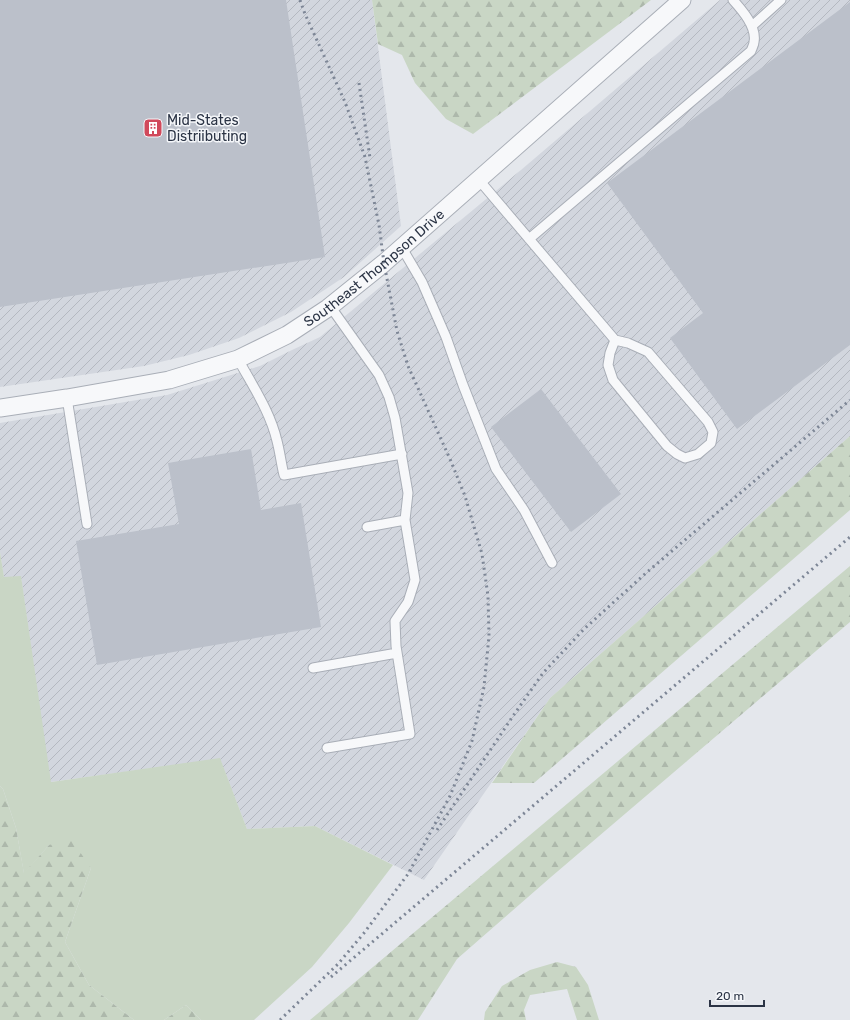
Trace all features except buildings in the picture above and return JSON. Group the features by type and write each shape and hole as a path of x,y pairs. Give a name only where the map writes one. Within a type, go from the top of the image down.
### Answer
{"street":[{"name":"Southeast Thompson Drive","path":"0,408 169,380 238,359 286,335 330,306 402,248 682,0"}],"lane":[{"path":"529,239 751,51 755,40 752,26 745,13 733,0"},
{"path":"752,26 781,0"},
{"path":"478,180 615,340 628,343 648,352 708,422 713,432 711,443 698,454 686,458 677,454 667,446 613,380 608,365 610,353 615,340"},
{"path":"402,248 422,282 446,337 496,469 524,510 552,563"},
{"path":"327,748 410,734 396,646 395,621 408,602 415,580 405,520 408,493 395,418 389,397 379,375 330,306"},
{"path":"238,359 272,423 284,474 402,454"},
{"path":"66,398 87,524"},
{"path":"367,527 405,520"},
{"path":"313,668 397,652"}],"shaded area":[{"name":"Mid-States Distriibuting","path":"0,0 372,0 401,226 344,277 291,312 239,338 189,355 144,366 0,387"},
{"path":"720,0 850,0 850,436 550,698 424,880 315,826 247,829 220,759 50,782 21,577 4,578 0,552 0,423 167,395 260,366 320,337 521,170"}],"green space":[{"path":"372,0 651,0 473,134 446,119 415,83 402,55 378,44"},
{"path":"850,436 850,510 534,783 492,783 550,698"},
{"path":"0,552 4,577 21,576 51,782 220,758 247,829 315,826 393,865 349,923 312,967 254,1020 201,1020 186,1005 164,1020 134,1020 89,985 65,942 91,868 49,845 24,874 16,828 3,789 0,786"},
{"path":"850,566 850,622 457,959 418,1020 310,1020"},
{"path":"0,786 3,789 16,828 24,873 49,845 71,839 91,868 65,942 89,985 134,1020 0,1020"},
{"path":"557,962 576,967 588,985 599,1020 577,1020 567,989 530,995 524,1010 526,1020 484,1020 485,1012 502,986 530,970"},
{"path":"186,1005 201,1020 164,1020"}],"railway":[{"path":"300,0 345,102 365,157 379,225 384,263 397,331 408,366 465,496 482,554 488,596 489,636 484,687 472,741 450,796 408,874"},
{"path":"359,83 370,158"},
{"path":"437,830 543,673 584,629 646,573 850,400"},
{"path":"331,977 850,537"},
{"path":"280,1020 338,964 364,933 411,870"}],"place":[{"name":"Mid-States Distriibuting","path":"153,128"}]}
